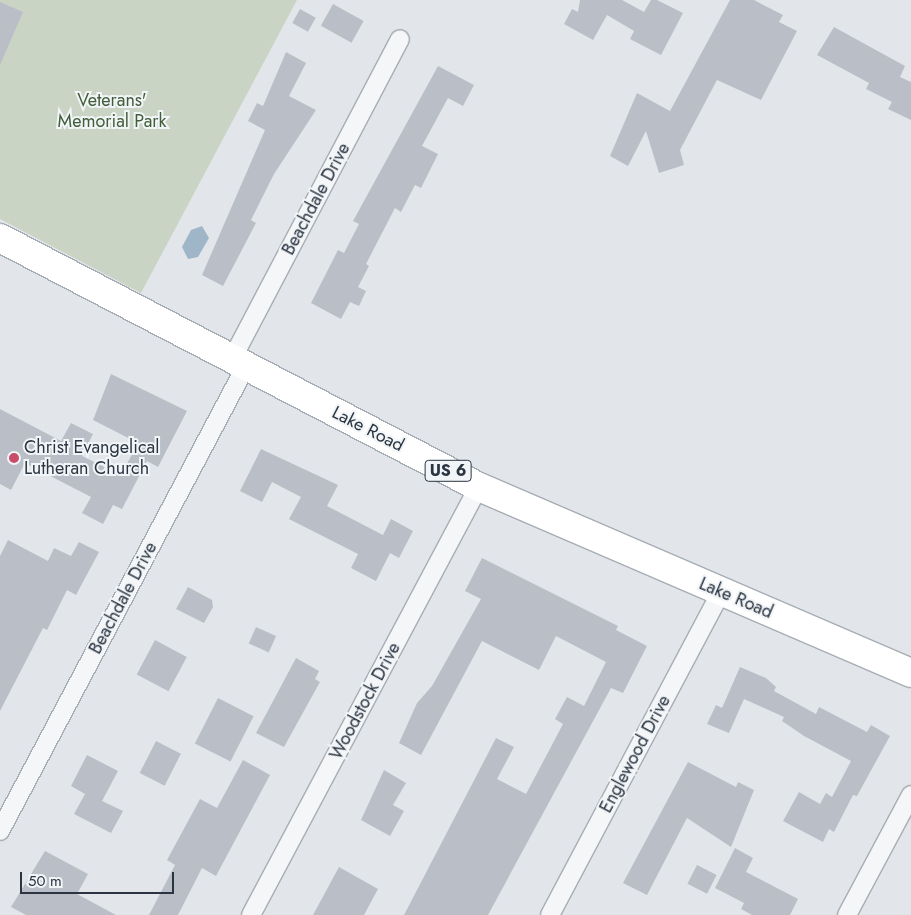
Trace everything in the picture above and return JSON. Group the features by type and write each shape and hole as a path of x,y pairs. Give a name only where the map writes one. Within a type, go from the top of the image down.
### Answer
{"main road":[{"name":"Lake Road","path":"0,238 479,486 911,673"}],"street":[{"name":"Beachdale Drive","path":"0,831 400,39"},
{"name":"Woodstock Drive","path":"252,915 479,486"},
{"name":"Englewood Drive","path":"550,915 721,592"},
{"path":"847,915 911,795"}],"green space":[{"name":"Veterans' Memorial Park","path":"0,0 297,0 141,293 0,219"}],"water":[{"path":"202,226 209,238 198,257 188,259 182,247 191,230"}],"building":[{"path":"580,0 622,0 644,12 651,0 657,0 683,13 661,55 630,39 634,31 607,15 593,40 564,24 572,9 578,12"},
{"path":"730,0 754,0 783,15 779,22 797,31 761,100 717,80 680,150 684,165 659,173 646,131 628,166 610,156 637,93 670,111"},
{"path":"0,2 23,12 0,65"},
{"path":"333,4 364,21 351,43 321,26"},
{"path":"300,9 316,18 308,32 292,23"},
{"path":"834,27 905,66 900,77 911,82 911,120 888,109 892,102 866,89 869,83 817,55"},
{"path":"286,52 306,63 289,96 316,110 274,174 251,220 256,223 223,286 202,275 265,130 248,121 257,103 263,106"},
{"path":"438,66 474,85 463,106 448,98 422,146 438,154 421,188 415,185 401,212 395,208 366,264 369,266 358,287 366,291 359,306 350,302 341,319 311,303 338,250 344,253 359,224 353,221"},
{"path":"111,374 187,411 158,467 147,461 122,509 113,505 103,524 82,513 91,497 25,463 11,490 0,484 0,409 61,441 71,423 93,434 82,456 121,475 138,443 93,420"},
{"path":"261,449 338,485 327,506 383,535 391,519 413,531 399,558 390,553 376,581 351,568 358,554 289,519 301,497 272,482 262,502 240,491"},
{"path":"8,540 48,561 54,548 71,556 79,542 99,552 76,595 67,590 47,630 43,628 0,711 0,556"},
{"path":"482,558 618,626 616,630 647,646 623,693 611,688 488,915 404,915 496,738 514,747 497,779 526,794 563,724 555,719 567,697 584,706 606,662 556,636 539,670 482,641 421,755 399,743 417,703 432,686 481,599 465,591"},
{"path":"188,587 212,600 213,607 204,623 176,609"},
{"path":"256,627 276,636 269,652 249,643"},
{"path":"155,640 187,657 168,691 137,674"},
{"path":"296,658 319,671 315,679 320,682 284,747 256,733"},
{"path":"740,667 766,678 776,687 774,691 816,714 819,707 867,732 871,725 890,736 857,796 853,795 834,832 829,829 823,842 783,821 799,792 820,804 826,793 832,797 851,761 804,736 782,721 784,717 744,699 729,733 707,724 716,705 722,708"},
{"path":"218,698 254,716 230,762 195,743"},
{"path":"156,741 181,754 165,786 140,773"},
{"path":"87,755 118,771 102,801 123,811 111,833 74,814 85,794 71,786"},
{"path":"243,760 270,775 216,876 202,868 178,915 149,915 175,865 167,860 200,799 217,808"},
{"path":"688,762 736,787 738,782 754,790 731,847 687,818 647,895 623,883"},
{"path":"384,770 406,783 393,805 404,811 390,836 361,820"},
{"path":"735,848 753,858 746,872 798,899 790,915 752,915 741,909 744,903 715,888"},
{"path":"45,851 88,874 77,894 116,915 26,915 11,907"},
{"path":"697,865 717,875 707,894 687,884"},
{"path":"339,867 378,889 364,915 313,915"}],"place":[{"name":"Christ Evangelical Lutheran Church","path":"14,458"}]}
